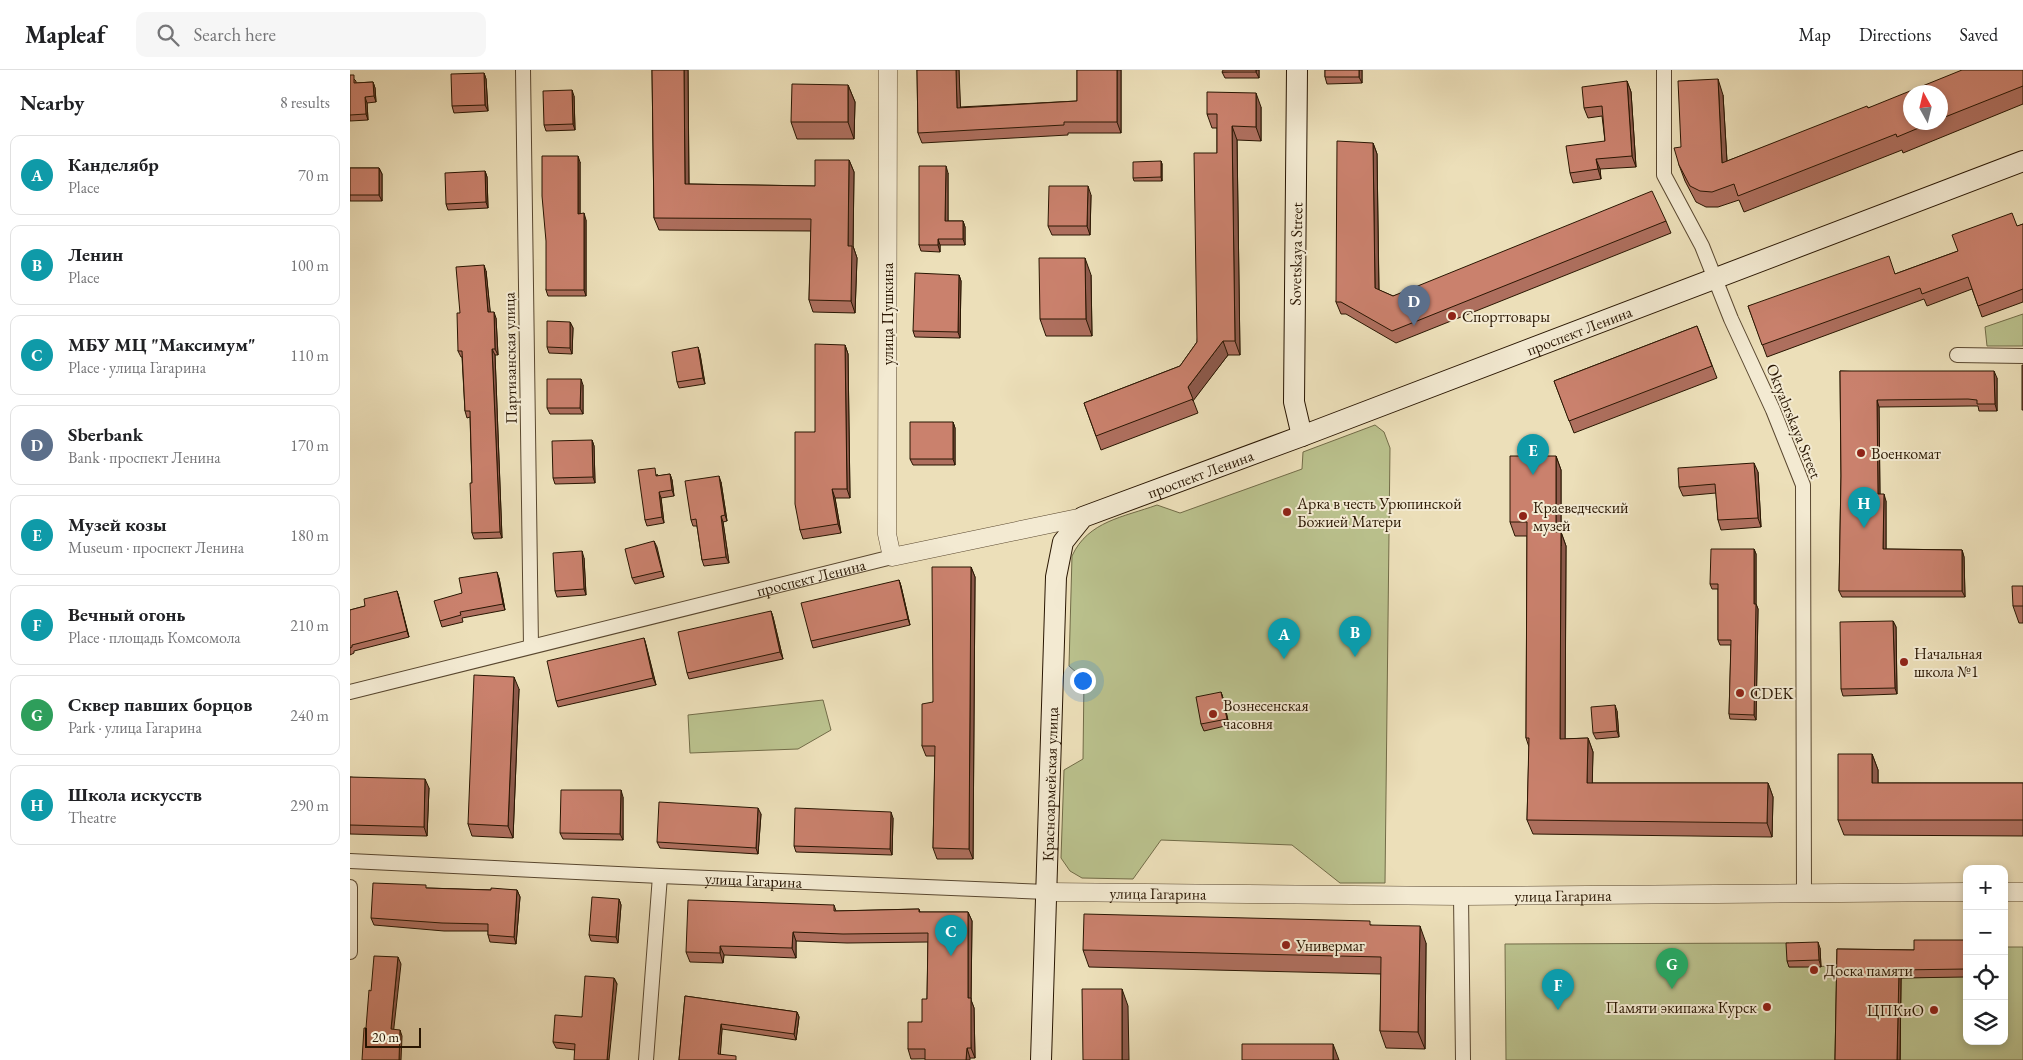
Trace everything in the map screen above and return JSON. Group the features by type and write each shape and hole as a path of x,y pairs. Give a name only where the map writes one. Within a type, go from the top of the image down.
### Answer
{"main road":[{"name":"Sovetskaya Street","path":"1297,70 1294,402 1302,436"},
{"name":"проспект Ленина","path":"1083,516 1302,436 2023,161"},
{"name":"Красноармейская улица","path":"1041,1060 1056,577 1063,542 1083,516"}],"street":[{"name":"Партизанская улица","path":"523,70 531,646"},
{"name":"улица Пушкина","path":"888,70 887,534 892,557"},
{"name":"Oktyabrskaya Street","path":"1664,70 1664,175 1702,246 1732,319 1774,410 1803,484 1804,894"},
{"path":"1957,356 2023,356"},
{"name":"проспект Ленина","path":"350,692 892,557 1083,516"},
{"name":"улица Гагарина","path":"350,861 1047,892 1461,896 1963,892"},
{"path":"646,1060 660,876"},
{"path":"350,886 350,952"},
{"path":"2008,892 2023,892"},
{"path":"1461,896 1463,1060"}],"green space":[{"path":"2023,314 2023,346 1987,346 1985,327"},
{"path":"1375,425 1384,432 1390,448 1385,883 1340,883 1292,845 1161,840 1133,879 1082,878 1070,871 1061,858 1064,770 1083,759 1084,679 1069,666 1072,556 1079,544 1097,528 1120,517 1157,505 1180,513 1302,469 1303,452"},
{"path":"823,700 831,730 798,749 690,753 688,715"},
{"path":"1789,943 1789,967 1839,966 1838,1060 1506,1060 1505,944"},
{"name":"ЦПКиО","path":"2008,947 2023,947 2023,1060 1900,1060 1901,978 1950,977 1963,954 1963,1045 2008,1045"}],"building":[{"path":"652,70 684,70 685,184 815,186 815,160 849,160 848,246 852,246 851,301 809,300 811,219 654,218"},
{"path":"917,70 956,70 957,108 1077,101 1077,70 1117,70 1117,122 1064,122 1064,125 918,133"},
{"path":"1223,70 1256,70 1256,72 1222,72"},
{"path":"1325,70 1359,70 1359,77 1325,77"},
{"path":"1962,70 2023,70 2023,86 1948,116 1948,85 1925,85"},
{"path":"484,73 485,105 452,106 451,74"},
{"path":"350,75 354,75 354,83 373,82 374,96 365,97 366,114 350,115"},
{"path":"1718,79 1722,163 1867,106 1868,108 1903,94 1903,130 1914,130 1897,137 1896,134 1738,196 1734,184 1712,192 1700,191 1690,186 1679,165 1674,148 1681,147 1678,81"},
{"path":"1627,81 1632,156 1596,159 1598,169 1570,173 1566,146 1605,141 1602,106 1584,108 1582,87"},
{"path":"792,84 848,85 848,122 791,122"},
{"path":"572,90 573,124 544,125 543,91"},
{"path":"1207,92 1256,93 1256,127 1232,126 1235,341 1223,341 1188,387 1193,399 1096,436 1084,403 1180,366 1197,342 1194,153 1217,153 1217,114 1207,114"},
{"path":"1337,141 1373,143 1375,288 1393,296 1652,191 1666,221 1392,331 1341,302 1336,302"},
{"path":"542,156 578,156 578,214 584,213 584,290 546,290"},
{"path":"1161,161 1161,177 1133,178 1133,162"},
{"path":"919,166 946,166 945,221 963,221 963,239 938,239 938,245 919,245"},
{"path":"350,168 379,168 379,195 350,195"},
{"path":"485,171 486,202 446,204 445,173"},
{"path":"1049,186 1088,186 1087,226 1048,226"},
{"path":"2012,213 2017,226 2023,224 2023,289 1978,306 1968,277 1922,294 1920,288 1762,345 1748,306 1889,256 1895,274 1958,251 1952,235"},
{"path":"1039,258 1085,258 1086,319 1040,319"},
{"path":"484,265 488,312 494,312 495,349 492,349 500,532 472,533 470,411 465,411 462,351 458,351 457,313 460,313 456,267"},
{"path":"915,273 959,275 958,332 913,331"},
{"path":"547,321 570,322 570,348 547,347"},
{"path":"1697,326 1712,366 1569,421 1554,381"},
{"path":"815,344 845,345 847,489 832,489 838,524 800,530 795,504 795,432 815,432"},
{"path":"698,347 703,378 677,382 672,352"},
{"path":"2023,365 2023,410 2022,410"},
{"path":"1840,371 1994,371 1995,404 1977,404 1977,400 1968,399 1877,400 1878,494 1884,494 1883,549 1962,550 1962,591 1839,591"},
{"path":"547,379 581,379 580,408 547,408"},
{"path":"910,422 953,422 953,459 910,459"},
{"path":"592,440 593,477 553,478 552,441"},
{"path":"1510,456 1556,456 1556,532 1561,532 1560,739 1588,738 1587,783 1768,783 1767,823 1527,820 1529,738 1526,738 1527,522 1510,522"},
{"path":"1754,463 1758,518 1718,520 1715,484 1679,487 1678,468"},
{"path":"655,468 656,476 670,474 672,490 659,492 662,517 645,520 638,470"},
{"path":"719,476 725,515 721,516 726,557 702,560 696,519 691,520 685,481"},
{"path":"654,541 662,571 632,578 625,549"},
{"path":"1711,549 1754,549 1754,604 1756,604 1754,715 1729,714 1731,640 1718,640 1718,584 1710,584"},
{"path":"582,551 584,589 555,591 553,553"},
{"path":"932,567 971,567 969,849 933,848 935,746 922,746 922,704 933,702"},
{"path":"497,572 503,604 460,612 461,615 440,621 434,601 462,593 459,578"},
{"path":"899,580 908,619 811,641 801,603"},
{"path":"2012,586 2023,586 2023,606 2013,606"},
{"path":"397,591 407,631 352,645 350,648 350,610 365,606 364,599"},
{"path":"771,611 780,652 687,673 678,632"},
{"path":"1893,621 1895,688 1841,689 1840,622"},
{"path":"644,638 653,678 556,701 547,661"},
{"path":"474,675 514,677 508,826 468,824"},
{"name":"Вознесенская часовня","path":"1221,692 1227,719 1201,724 1196,697"},
{"path":"1615,705 1617,731 1593,733 1591,707"},
{"path":"1838,754 1872,754 1872,783 2023,783 2023,820 1838,820"},
{"path":"350,777 425,779 424,827 350,825"},
{"path":"561,790 621,790 620,834 560,833"},
{"path":"659,802 758,808 756,848 657,842"},
{"path":"795,808 891,812 890,849 794,846"},
{"path":"373,883 426,885 426,888 517,890 514,937 488,935 488,924 371,918"},
{"path":"592,897 619,899 616,937 589,935"},
{"path":"688,900 834,905 834,911 919,909 919,912 968,912 968,998 971,998 971,1048 967,1048 966,1060 925,1060 925,1049 908,1049 908,1022 922,1022 922,999 927,999 928,933 843,934 793,932 792,948 720,946 720,953 686,952"},
{"path":"1084,914 1370,921 1370,925 1420,926 1418,1032 1380,1031 1381,957 1083,950"},
{"path":"1914,940 1963,940 1963,969 1899,970 1897,1060 1835,1060 1837,949 1914,950"},
{"path":"1818,942 1819,960 1787,961 1786,943"},
{"path":"374,956 398,957 391,1029 400,1030 399,1060 362,1060 364,1028 366,1028"},
{"path":"585,976 614,978 607,1060 574,1060 575,1044 553,1042 555,1015 582,1017"},
{"path":"1082,989 1122,989 1122,1060 1083,1060"},
{"path":"685,996 797,1012 794,1034 721,1024 718,1054 736,1056 736,1060 679,1060"},
{"path":"1242,1044 1333,1044 1333,1060 1242,1060"}],"place":[{"name":"Спорттовары","path":"1452,316"},
{"name":"Sberbank","path":"1414,326"},
{"name":"Военкомат","path":"1861,453"},
{"name":"Музей козы","path":"1533,475"},
{"name":"Арка в честь Урюпинской Божией Матери","path":"1287,512"},
{"name":"Краеведческий музей","path":"1523,516"},
{"name":"Школа искусств","path":"1864,528"},
{"name":"Ленин","path":"1355,657"},
{"name":"Канделябр","path":"1284,659"},
{"name":"Начальная школа №1","path":"1904,662"},
{"name":"CDEK","path":"1740,693"},
{"name":"Вознесенская часовня","path":"1213,714"},
{"name":"Универмаг","path":"1286,945"},
{"name":"МБУ МЦ \"Максимум\"","path":"951,956"},
{"name":"Доска памяти","path":"1814,970"},
{"name":"Сквер павших борцов","path":"1672,989"},
{"name":"Памяти экипажа Курск","path":"1767,1007"},
{"name":"Вечный огонь","path":"1558,1010"},
{"name":"ЦПКиО","path":"1934,1010"}]}
